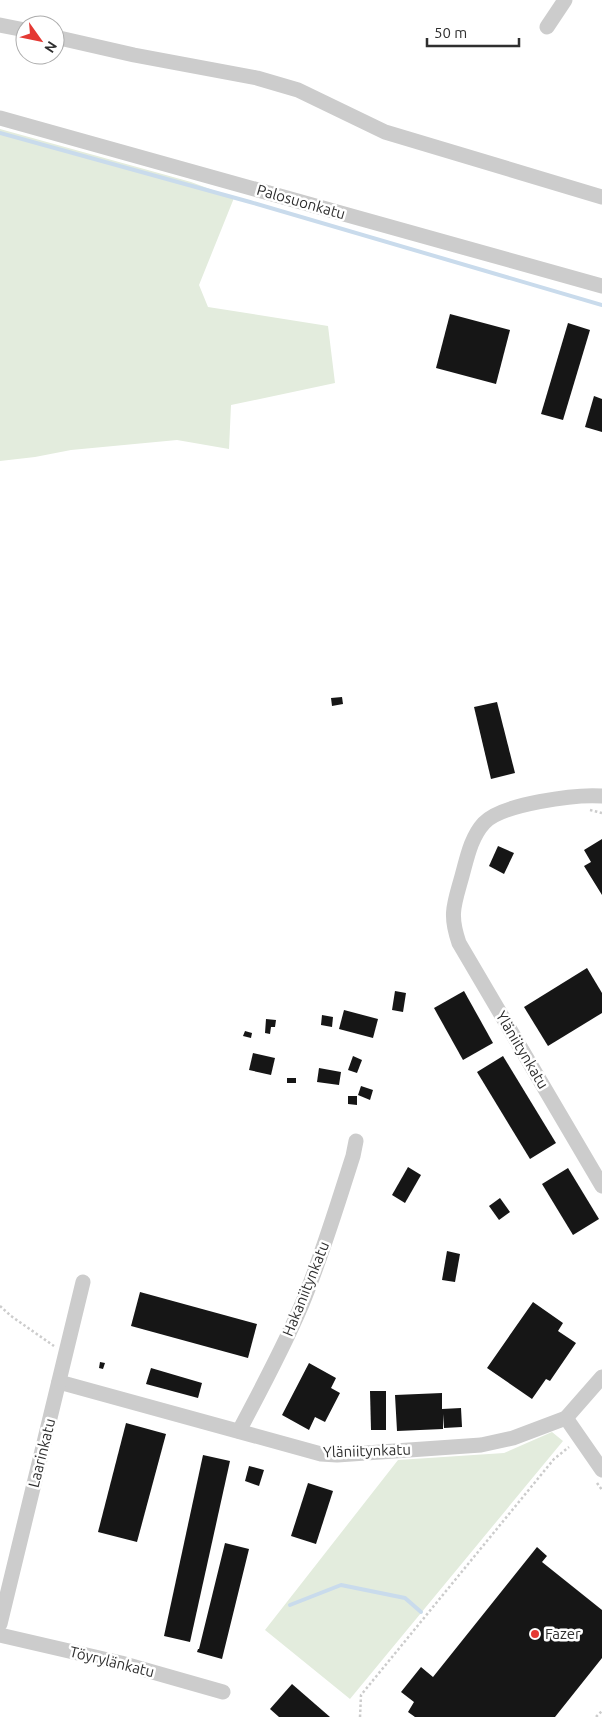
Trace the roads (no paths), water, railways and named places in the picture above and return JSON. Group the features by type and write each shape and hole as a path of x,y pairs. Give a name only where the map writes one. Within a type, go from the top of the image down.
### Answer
{"street":[{"path":"547,27 566,0"},
{"path":"0,25 15,28"},
{"path":"65,39 134,55 256,78 298,90 386,132 602,197"},
{"name":"Palosuonkatu","path":"0,118 602,286"},
{"name":"Yläniitynkatu","path":"602,796 571,796 494,815 483,824 469,850 453,910 454,927 459,944 602,1186"},
{"name":"Hakaniitynkatu","path":"239,1430 302,1306 354,1156 356,1141"},
{"name":"Laarinkatu","path":"0,1624 83,1282"},
{"name":"Yläniitynkatu","path":"59,1382 321,1454 337,1455 481,1445 512,1438 566,1418 602,1376"},
{"path":"566,1418 602,1470"},
{"name":"Töyrylänkatu","path":"0,1636 121,1663 223,1692"}],"waterway":[{"path":"0,133 250,202 602,305"},
{"path":"290,1605 341,1585 405,1598 421,1612"}],"place":[{"name":"Fazer","path":"535,1634"}]}
